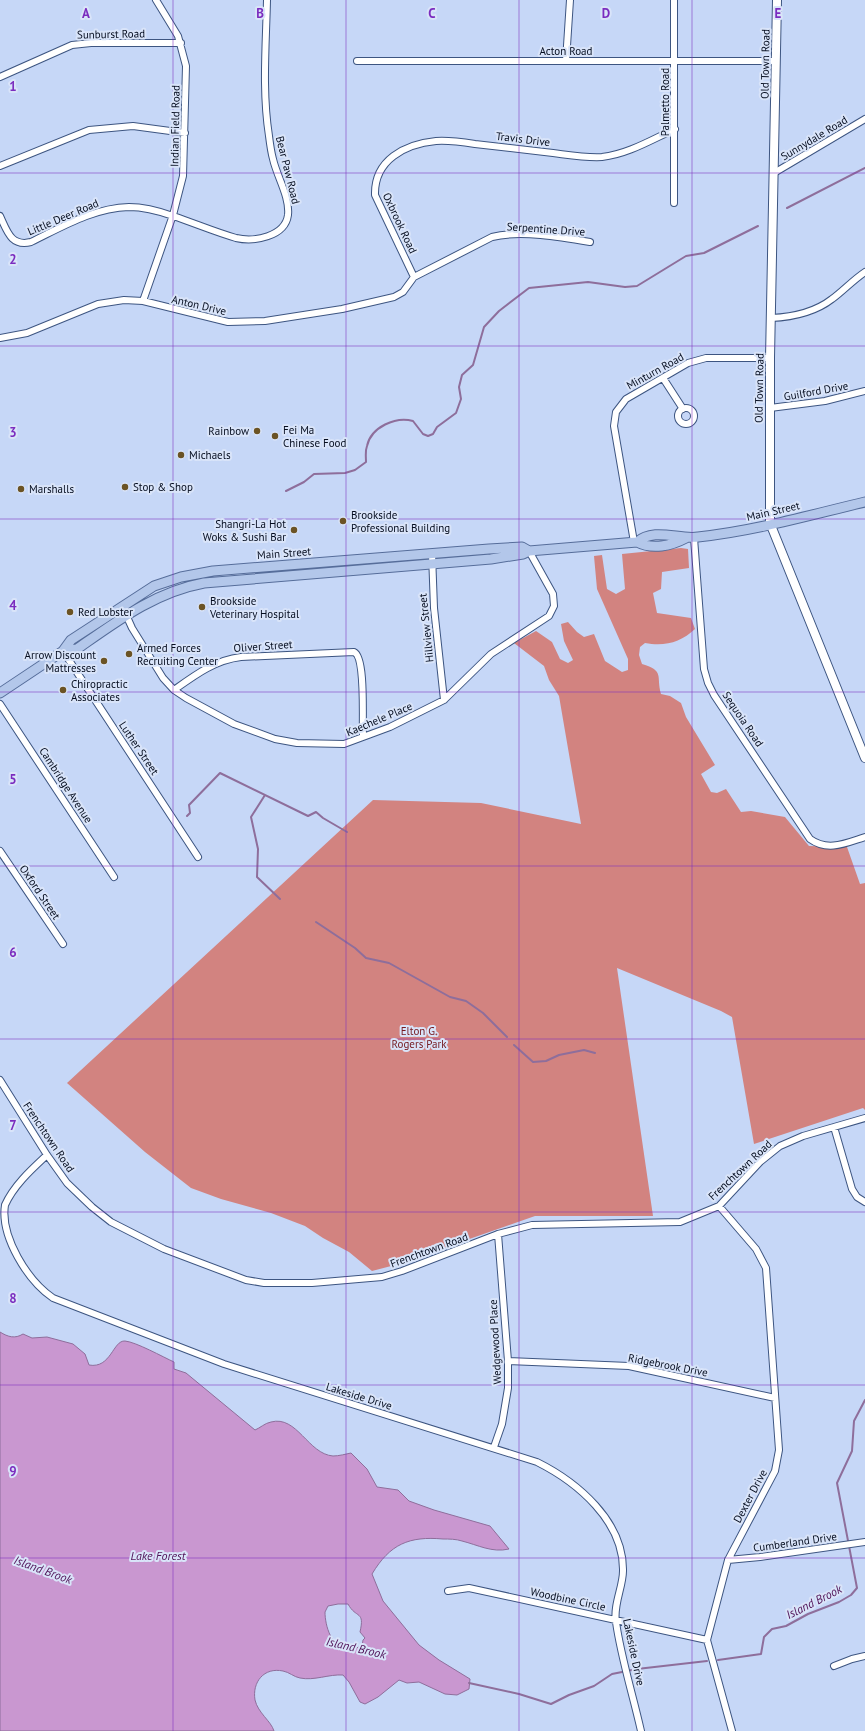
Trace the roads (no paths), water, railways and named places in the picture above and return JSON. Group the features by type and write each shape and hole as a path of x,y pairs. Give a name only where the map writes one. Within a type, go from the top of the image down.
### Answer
{"main road":[{"name":"Old Town Road","path":"777,0 770,358 770,523 865,758"},
{"name":"Main Street","path":"351,565 432,564 517,555 529,551 636,542 643,536 673,534 690,538 737,532 770,523 865,502"},
{"name":"Main Street","path":"0,693 63,651 71,640 122,606 167,581 201,572 284,570 351,565 432,554 522,547 529,551"},
{"name":"Main Street","path":"63,651 77,649 126,615 163,595 204,583 284,570"},
{"path":"201,572 204,583"}],"street":[{"name":"Indian Field Road","path":"143,301 173,215 184,172 186,66 181,43 173,26 156,0"},
{"name":"Bear Paw Road","path":"173,215 243,239 270,236 278,231 286,221 288,208 273,159 265,102 267,0"},
{"path":"566,61 570,0"},
{"name":"Palmetto Road","path":"674,0 674,203"},
{"name":"Sunburst Road","path":"0,77 72,45 91,43 181,43"},
{"name":"Acton Road","path":"357,61 776,61"},
{"name":"Sunnydale Road","path":"774,173 865,119"},
{"path":"0,166 72,135 89,130 133,126 185,133"},
{"name":"Travis Drive","path":"377,176 390,159 399,151 422,142 453,141 601,157 631,150 675,129"},
{"name":"Oxbrook Road","path":"377,176 375,188 377,202 414,277"},
{"name":"Little Deer Road","path":"0,216 10,238 19,244 25,244 104,210 137,208 173,215"},
{"name":"Serpentine Drive","path":"414,277 484,241 500,235 565,238 590,242"},
{"path":"771,318 784,318 814,310 831,300 865,272"},
{"name":"Anton Drive","path":"0,338 27,333 98,304 124,300 143,301 218,321 265,321 342,309 394,297 403,292 414,277"},
{"name":"Minturn Road","path":"636,542 614,419 618,408 626,399 688,363 700,358 770,358"},
{"path":"663,378 683,409"},
{"name":"Guilford Drive","path":"770,408 825,401 865,391"},
{"name":"Sequoia Road","path":"690,538 704,669 708,683 714,695 810,839 817,844 833,846 865,837"},
{"name":"Kaechele Place","path":"122,606 149,656 163,678 174,690 186,698 234,724 275,739 297,743 334,745 352,742 363,736 390,727 444,700 491,654 544,620 553,611 553,594 529,551"},
{"name":"Hillview Street","path":"432,554 444,700"},
{"name":"Luther Street","path":"63,651 68,662 198,857"},
{"name":"Oliver Street","path":"174,690 217,662 233,658 344,651 357,653 362,669 363,736"},
{"name":"Cambridge Avenue","path":"0,704 114,877"},
{"name":"Oxford Street","path":"0,851 63,944"},
{"name":"Frenchtown Road","path":"0,1080 47,1155 68,1183 82,1197 122,1229 164,1249 246,1280 264,1283 312,1283 382,1276 402,1271 498,1234 542,1224 680,1222 719,1206 772,1151 798,1138 865,1118"},
{"path":"834,1127 852,1189 857,1197 865,1202"},
{"name":"Lakeside Drive","path":"47,1155 23,1179 9,1197 5,1206 3,1218 8,1241 25,1274 33,1283 53,1298 224,1364 494,1447 537,1462 561,1475 583,1493 602,1514 617,1539 623,1559 623,1577 615,1619 642,1731"},
{"name":"Dexter Drive","path":"707,1640 728,1560 775,1471 779,1450 766,1268 756,1249 719,1206"},
{"name":"Wedgewood Place","path":"494,1447 505,1412 508,1388 508,1361 498,1234"},
{"name":"Ridgebrook Drive","path":"508,1361 629,1366 775,1398"},
{"name":"Cumberland Drive","path":"728,1560 760,1558 865,1542"},
{"name":"Woodbine Circle","path":"448,1591 469,1588 707,1640"},
{"path":"707,1640 732,1731"},
{"path":"834,1666 852,1658 865,1656"}],"water":[{"name":"Lake Forest","path":"0,1332 12,1337 23,1334 32,1338 47,1337 73,1344 85,1354 89,1365 102,1363 121,1342 130,1342 142,1347 174,1362 174,1369 186,1373 255,1430 265,1424 280,1421 295,1429 316,1449 324,1454 333,1456 351,1453 367,1469 377,1487 398,1490 409,1501 434,1510 490,1526 509,1549 497,1550 485,1548 455,1539 420,1539 410,1541 393,1549 386,1555 372,1574 383,1601 419,1645 439,1660 470,1679 469,1689 457,1695 445,1694 419,1682 407,1683 399,1680 378,1697 365,1704 360,1702 349,1682 343,1675 305,1679 276,1670 270,1671 261,1677 255,1687 255,1700 257,1705 274,1731 0,1731","holes":["348,1604 351,1609 361,1617 360,1632 365,1638 362,1646 356,1648 353,1653 349,1648 338,1645 333,1640 325,1617 325,1612 328,1606"]}],"waterway":[{"path":"787,208 865,168"},
{"path":"286,491 304,482 314,474 345,473 355,470 366,462 366,448 369,439 373,433 385,424 399,420 413,421 423,434 428,436 433,434 437,427 456,413 461,399 459,387 462,375 473,365 484,327 499,311 529,288 588,282 625,287 637,286 686,256 704,253 758,226"},
{"path":"187,816 190,813 189,805 220,773 308,816 316,812 323,818 347,832"},
{"path":"265,795 251,817 258,849 257,877 280,899"},
{"path":"316,922 355,948 366,958 389,963 450,997 466,1001 483,1013 507,1037"},
{"path":"514,1045 533,1062 546,1061 559,1055 584,1050 595,1053"},
{"name":"Island Brook","path":"718,1660 761,1654 764,1637 772,1629 786,1626 808,1614 839,1602 851,1595 857,1588 837,1483 852,1451 854,1421 865,1400"},
{"name":"Island Brook","path":"469,1683 519,1694 551,1704 569,1695 594,1686 612,1674 637,1669 707,1661"}],"place":[{"name":"Rainbow","path":"257,431"},
{"name":"Fei Ma Chinese Food","path":"275,436"},
{"name":"Michaels","path":"181,455"},
{"name":"Stop & Shop","path":"125,487"},
{"name":"Marshalls","path":"21,489"},
{"name":"Brookside Professional Building","path":"343,521"},
{"name":"Shangri-La Hot Woks & Sushi Bar","path":"294,530"},
{"name":"Brookside Veterinary Hospital","path":"202,607"},
{"name":"Red Lobster","path":"70,612"},
{"name":"Armed Forces Recruiting Center","path":"129,654"},
{"name":"Arrow Discount Mattresses","path":"104,661"},
{"name":"Chiropractic Associates","path":"63,690"}],"park label":[{"name":"Elton G. Rogers Park","path":"419,1037"}]}
